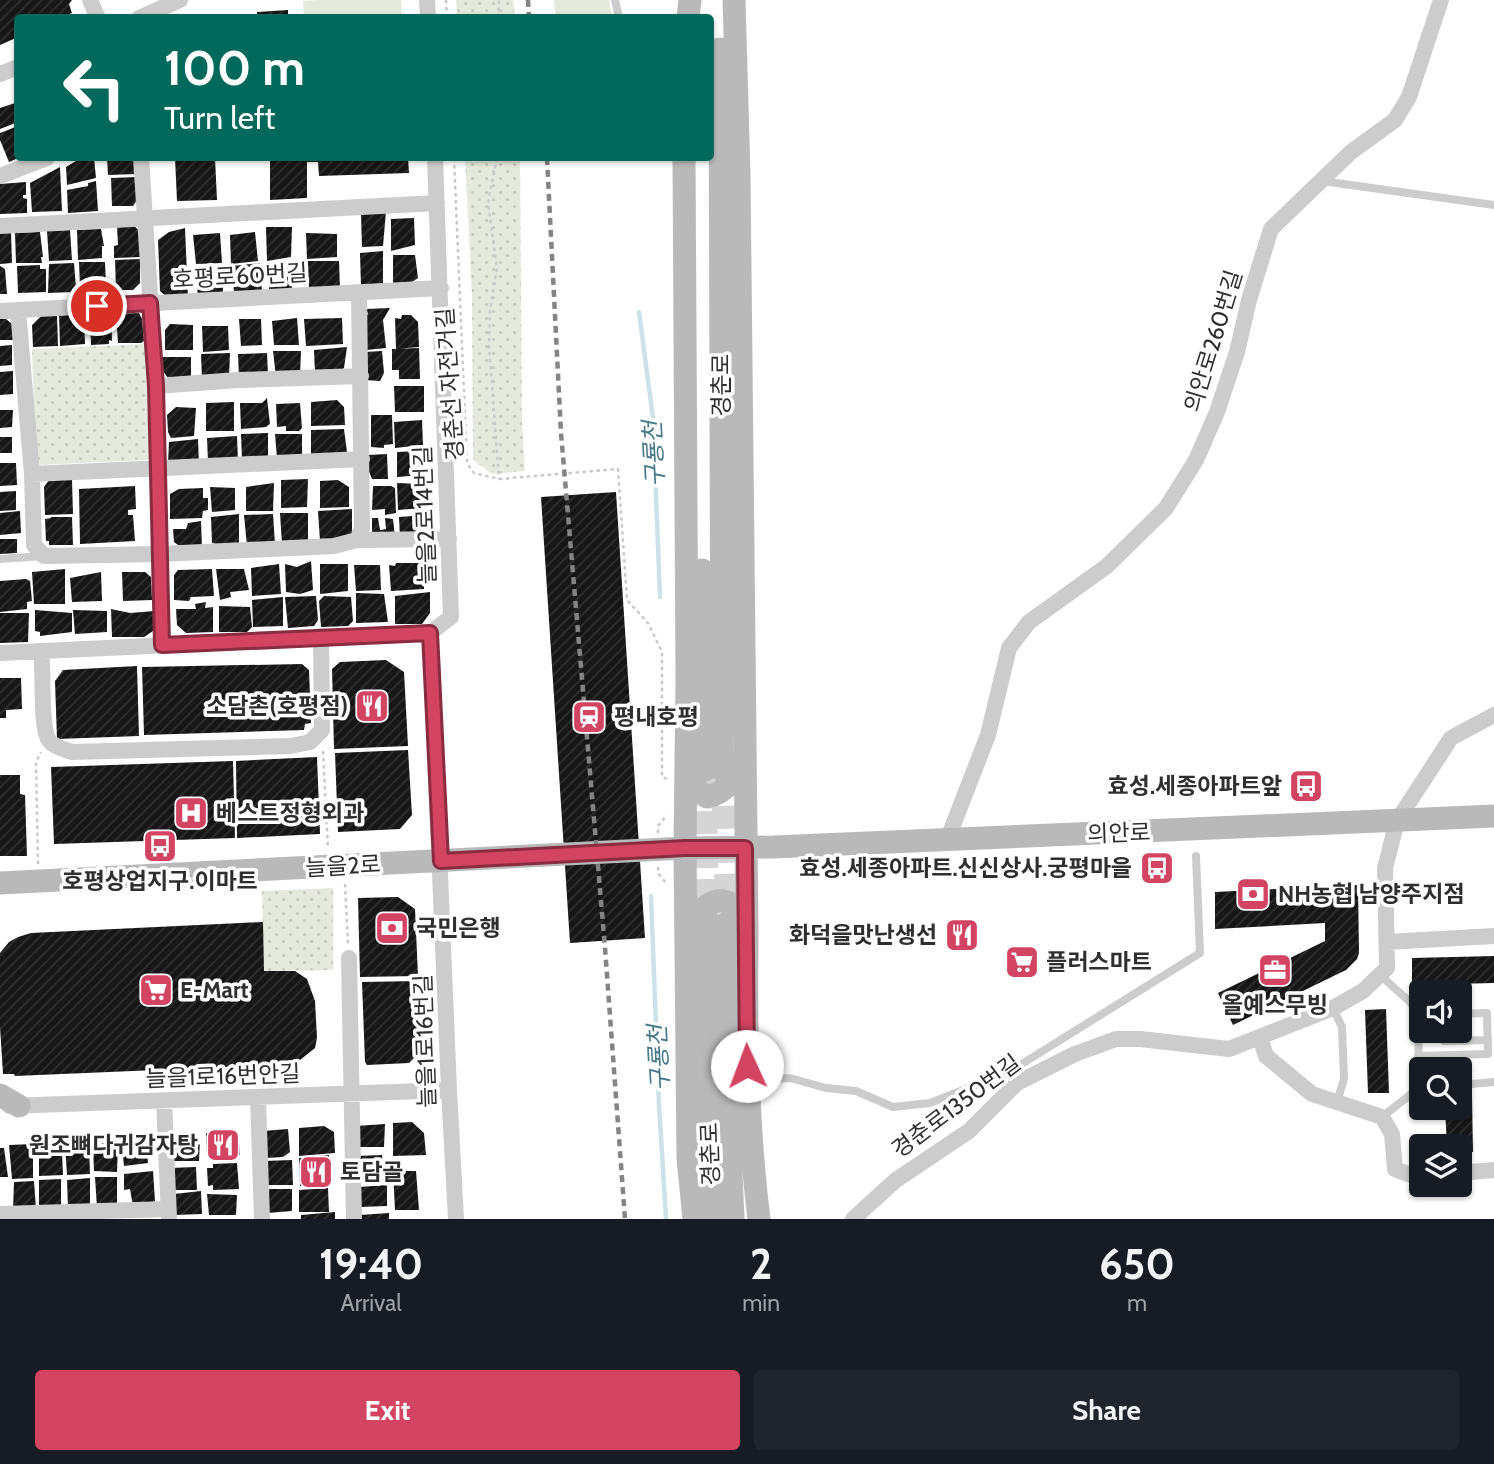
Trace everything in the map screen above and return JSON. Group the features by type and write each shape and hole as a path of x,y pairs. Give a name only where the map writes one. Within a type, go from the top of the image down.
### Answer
{"street":[{"path":"148,14 180,0"},
{"name":"경춘로","path":"697,161 713,770 720,0"},
{"path":"734,0 739,174 745,848 727,925 746,1051 759,1219"},
{"name":"의안로260번길","path":"948,838 988,735 1009,648 1029,622 1107,566 1166,508 1196,460 1217,412 1237,352 1249,300 1271,229 1351,152 1395,120 1409,97 1441,0"},
{"path":"0,176 39,161"},
{"path":"141,161 156,386 162,645"},
{"name":"늘을2로14번길","path":"430,633 451,617 435,161"},
{"path":"684,161 685,848 688,1158 694,1219"},
{"path":"0,226 437,203"},
{"name":"호평로60번길","path":"0,311 441,288"},
{"path":"356,540 362,528 359,293"},
{"path":"18,310 32,474 34,545 44,556 334,546 356,540 449,539"},
{"path":"156,386 361,376"},
{"path":"32,474 362,459"},
{"path":"0,653 430,633 441,861"},
{"path":"41,651 44,719 48,738 55,746 72,752 291,746 310,742 322,730 321,636"},
{"path":"1380,975 1387,968 1385,868 1396,821 1451,738 1494,715"},
{"path":"686,755 697,790 707,797 721,794 729,785 744,753"},
{"name":"의안로","path":"685,848 745,848 1494,816"},
{"name":"늘을2로","path":"0,883 685,848"},
{"name":"늘을1로16번길","path":"441,861 456,1219"},
{"path":"686,951 694,921 703,907 712,902 728,903 738,910 727,925"},
{"name":"경춘로","path":"713,1219 709,1131 727,925"},
{"name":"경춘로","path":"727,925 729,1128 733,1219"},
{"path":"1387,942 1494,936"},
{"path":"349,958 354,1219"},
{"name":"경춘로1350번길","path":"853,1219 896,1180 969,1131 1013,1077 1116,1039 1140,1039 1229,1049 1333,1008 1363,991 1380,975"},
{"path":"1260,1037 1266,1056 1312,1094 1382,1117 1392,1134 1395,1169 1409,1174"},
{"name":"늘을1로16번안길","path":"6,1103 164,1101 449,1090"},
{"path":"258,1097 262,1219"},
{"path":"0,1213 168,1214 164,1101"},
{"path":"1472,1171 1494,1170"}],"lane":[{"path":"1322,181 1494,205"},
{"path":"0,559 44,556"},
{"path":"748,1081 790,1078 826,1088 856,1091 893,1107 930,1103 1013,1077 1200,953 1196,856"},
{"path":"1380,975 1409,1001"},
{"path":"1333,1008 1342,1027 1344,1079 1337,1102"},
{"path":"1418,1043 1418,1056 1488,1054 1488,1013 1472,1014"},
{"path":"1472,1040 1488,1040"},
{"path":"1472,1084 1494,1082"},
{"path":"1382,1117 1409,1096"}],"path":[{"name":"경춘선 자전거길","path":"454,161 467,463 474,473 499,479 618,469 627,600 648,623 662,652 662,777 673,781"},
{"path":"496,161 488,204 496,268 490,311 489,346 499,479"},
{"path":"322,730 349,958"},
{"path":"38,881 36,762 48,738"},
{"path":"666,883 658,873 658,826 671,810"}],"shaded area":[{"path":"401,0 402,14 304,14 303,1"},
{"path":"456,0 513,0 515,14 457,14"},
{"path":"554,0 609,0 611,14 556,14"},
{"path":"465,161 520,161 522,422 525,471 492,474 473,460 472,295"},
{"path":"148,344 151,456 147,460 36,465 32,349"},
{"path":"333,888 333,970 264,971 262,891"}],"building":[{"path":"0,0 72,0 69,4 72,13 70,14 14,14 14,39 0,45"},
{"path":"288,10 288,14 257,14"},
{"path":"14,103 14,124 0,129 0,108"},
{"path":"14,128 14,160 9,162 0,140 0,133"},
{"path":"76,161 94,161 96,178 67,185 66,167"},
{"path":"107,161 137,161 138,174 108,175"},
{"path":"175,161 215,161 217,200 177,201"},
{"path":"270,161 408,161 409,173 319,176 318,162 307,162 307,198 270,200"},
{"path":"60,167 62,211 32,212 30,183"},
{"path":"137,177 137,200 133,206 112,206 111,178"},
{"path":"96,181 98,211 68,213 67,190 88,186 88,183"},
{"path":"26,182 26,195 23,195 23,198 27,199 27,213 0,214 0,184"},
{"path":"386,211 383,246 362,247 361,214"},
{"path":"414,218 415,245 391,251 391,219"},
{"path":"117,226 134,226 140,231 141,257 114,258 114,246 118,245"},
{"path":"266,227 292,227 291,257 267,261"},
{"path":"185,228 188,298 168,298 160,291 158,240 169,232"},
{"path":"101,229 104,246 102,258 78,260 77,230"},
{"path":"70,230 72,260 49,261 47,231"},
{"path":"0,232 11,232 12,263 0,264"},
{"path":"40,232 42,263 16,263 15,233"},
{"path":"255,232 258,261 231,264 230,235"},
{"path":"220,233 222,263 196,264 193,235"},
{"path":"306,233 337,234 337,257 307,259"},
{"path":"383,251 383,285 361,286 360,253"},
{"path":"393,255 415,255 418,278 409,284 393,283"},
{"path":"140,259 140,283 133,290 116,290 115,260"},
{"path":"308,261 339,261 340,289 309,291"},
{"path":"79,262 105,262 106,286 80,287"},
{"path":"74,263 76,288 73,288 73,292 48,293 49,264"},
{"path":"260,263 262,292 234,293 232,266"},
{"path":"293,264 292,290 269,294 269,265"},
{"path":"40,265 40,269 46,269 46,292 18,293 17,266"},
{"path":"223,265 223,296 198,299 196,267"},
{"path":"0,266 5,269 7,294 0,294"},
{"path":"390,308 383,320 386,348 366,350 366,309"},
{"path":"90,313 111,313 112,341 109,340 109,344 91,345"},
{"path":"139,313 144,341 118,343 116,314"},
{"path":"82,314 85,344 60,346 59,315"},
{"path":"42,315 57,315 58,346 33,347 32,325"},
{"path":"402,315 411,315 418,322 419,347 396,349 395,318 401,319"},
{"path":"297,318 299,345 274,345 272,321"},
{"path":"342,318 343,344 306,346 304,319"},
{"path":"0,319 6,319 12,324 13,340 0,340"},
{"path":"239,319 261,319 262,345 241,346"},
{"path":"170,324 193,325 193,350 165,350 165,330"},
{"path":"202,326 228,326 229,350 203,352"},
{"path":"12,345 12,365 0,366 0,346"},
{"path":"347,347 344,368 337,375 315,373 314,350"},
{"path":"419,348 420,379 399,379 399,370 392,370 392,349"},
{"path":"273,351 301,351 300,375 276,377"},
{"path":"382,351 384,373 380,381 365,380 364,352"},
{"path":"230,353 229,378 202,380 201,354"},
{"path":"267,353 268,375 239,378 238,354"},
{"path":"163,357 191,357 191,380 171,382 163,371"},
{"path":"13,371 13,394 0,395 0,372"},
{"path":"394,386 424,386 424,412 395,412"},
{"path":"267,398 270,424 266,427 241,429 240,403 262,403"},
{"path":"337,400 344,407 345,425 311,426 311,402"},
{"path":"234,402 234,431 206,431 206,403"},
{"path":"300,403 302,428 299,431 286,431 286,426 277,427 276,404"},
{"path":"176,407 196,408 194,436 171,438 167,415"},
{"path":"0,410 13,410 12,427 0,428"},
{"path":"371,415 392,415 393,444 384,445 384,448 371,447"},
{"path":"422,420 423,445 395,448 394,422"},
{"path":"344,429 347,452 340,457 311,455 311,430"},
{"path":"268,433 268,459 242,460 241,434"},
{"path":"275,434 302,434 302,458 277,458"},
{"path":"237,436 238,461 208,462 207,438"},
{"path":"0,437 12,437 12,453 0,453"},
{"path":"198,439 199,464 168,464 169,442"},
{"path":"422,451 423,475 397,477 397,452"},
{"path":"387,454 388,479 372,479 368,469 368,455"},
{"path":"0,463 16,463 17,485 0,486"},
{"path":"308,479 307,507 281,508 281,480"},
{"path":"49,480 72,480 73,514 45,515 44,487"},
{"path":"338,480 349,487 349,507 320,508 320,481"},
{"path":"274,483 273,511 246,511 246,487"},
{"path":"397,483 421,484 422,508 398,510"},
{"path":"135,486 136,509 128,510 128,515 133,515 135,541 80,544 79,489"},
{"path":"373,486 395,488 396,513 385,515 385,509 372,510"},
{"path":"210,487 235,488 235,510 212,512"},
{"path":"203,488 203,498 208,498 208,510 203,511 202,518 170,519 170,494 179,489"},
{"path":"16,491 16,510 0,511 0,492"},
{"path":"616,492 645,938 570,943 541,497"},
{"path":"352,509 352,535 320,541 318,511"},
{"path":"20,511 21,533 0,535 0,513"},
{"path":"280,513 308,513 308,542 282,544"},
{"path":"239,514 239,545 212,543 211,517"},
{"path":"273,514 275,544 247,546 244,515"},
{"path":"425,515 426,536 400,538 399,517"},
{"path":"72,517 73,545 49,545 49,541 46,541 45,519"},
{"path":"372,518 378,518 380,530 386,529 385,518 393,519 395,537 372,537"},
{"path":"201,521 202,548 182,548 174,542 173,529 186,529 188,523"},
{"path":"0,539 17,539 17,553 0,554"},
{"path":"311,561 313,590 300,594 286,592 285,564 297,567"},
{"path":"396,563 425,563 424,589 391,591 389,565 395,566"},
{"path":"279,564 281,594 252,596 251,568"},
{"path":"320,564 348,564 348,591 320,594"},
{"path":"354,565 380,565 381,590 356,591"},
{"path":"65,569 65,604 34,604 32,572"},
{"path":"212,569 214,596 191,597 189,601 174,600 174,575 178,570"},
{"path":"216,569 244,569 249,590 230,592 231,597 220,600"},
{"path":"101,572 102,601 72,602 70,578"},
{"path":"122,572 145,572 151,577 152,600 123,601"},
{"path":"0,581 30,581 32,601 27,602 27,609 0,612"},
{"path":"430,592 430,613 422,624 395,624 395,596"},
{"path":"356,593 384,594 388,622 356,623"},
{"path":"316,596 318,620 314,626 288,628 285,597"},
{"path":"324,596 351,597 353,621 348,626 321,627 319,601"},
{"path":"283,597 283,626 253,627 252,600"},
{"path":"206,602 205,608 213,607 213,632 186,633 177,625 176,609 196,609 195,604"},
{"path":"219,606 250,607 252,627 247,632 219,632"},
{"path":"111,609 130,613 155,611 153,631 144,637 112,637"},
{"path":"35,610 72,613 72,632 40,636 40,632 35,631"},
{"path":"73,610 107,611 107,632 75,634"},
{"path":"0,613 29,613 28,642 0,643"},
{"path":"386,660 404,672 408,746 334,749 332,669 340,662"},
{"path":"302,664 309,670 311,723 305,724 304,730 144,735 142,667"},
{"path":"137,666 139,736 57,739 55,681 63,670"},
{"path":"0,678 21,678 22,709 6,710 6,718 0,718"},
{"path":"408,750 412,815 400,829 338,832 335,753"},
{"path":"317,757 320,834 237,838 236,761"},
{"path":"233,761 235,838 54,844 51,767"},
{"path":"0,775 20,775 20,794 25,795 27,856 0,856"},
{"path":"1358,885 1357,959 1346,970 1233,1025 1218,993 1325,941 1325,923 1215,929 1215,892"},
{"path":"398,897 415,909 418,976 360,977 358,898"},
{"name":"E-Mart","path":"263,922 264,971 295,971 307,979 315,1001 315,1048 295,1064 15,1076 3,1074 0,953 9,942 31,933"},
{"path":"1494,956 1494,983 1472,984 1472,980 1412,980 1412,958"},
{"path":"418,981 420,1052 409,1063 367,1065 362,982"},
{"path":"1386,1009 1389,1093 1368,1093 1365,1010"},
{"path":"1472,1097 1473,1152 1472,1134 1446,1134 1446,1120 1472,1120"},
{"path":"412,1122 424,1133 426,1155 393,1156 393,1123"},
{"path":"385,1124 384,1147 358,1147 356,1126"},
{"path":"324,1126 334,1132 335,1153 299,1156 299,1128"},
{"path":"288,1129 290,1152 283,1157 266,1158 263,1131"},
{"path":"228,1132 239,1142 240,1155 207,1156 206,1133"},
{"path":"121,1137 146,1137 148,1163 124,1166"},
{"path":"177,1138 200,1138 199,1161 171,1161 170,1143"},
{"path":"112,1141 118,1146 117,1172 94,1171 93,1146"},
{"path":"89,1143 90,1174 67,1175 65,1144"},
{"path":"33,1144 33,1178 12,1179 9,1145"},
{"path":"0,1148 4,1148 8,1177 0,1177"},
{"path":"39,1150 62,1151 63,1175 39,1176"},
{"path":"329,1155 331,1185 300,1186 299,1158"},
{"path":"382,1155 384,1183 358,1183 355,1156"},
{"path":"292,1160 293,1185 266,1185 264,1161"},
{"path":"237,1163 239,1189 213,1190 213,1185 208,1186 207,1168 213,1168 213,1164"},
{"path":"196,1167 197,1190 173,1190 170,1168"},
{"path":"153,1171 155,1201 148,1205 133,1206 130,1189 124,1190 124,1174"},
{"path":"393,1171 416,1171 419,1210 395,1210"},
{"path":"95,1177 117,1177 117,1205 97,1208"},
{"path":"90,1178 90,1207 68,1208 67,1180"},
{"path":"61,1179 61,1208 39,1208 39,1180"},
{"path":"34,1181 36,1209 13,1209 14,1182"},
{"path":"387,1185 387,1206 360,1207 359,1187"},
{"path":"328,1188 329,1212 299,1212 299,1190"},
{"path":"264,1189 292,1189 292,1211 267,1213"},
{"path":"201,1191 202,1214 175,1215 174,1194"},
{"path":"207,1194 237,1195 236,1215 209,1215"},
{"path":"335,1212 335,1219 301,1219 301,1215"},
{"path":"389,1213 389,1219 361,1219 360,1215"}],"waterway":[{"name":"구룡천","path":"639,312 653,418 660,597"},
{"name":"구룡천","path":"651,896 666,1219"}],"tunnel":[{"path":"722,772 727,920"},
{"path":"705,777 708,921"}],"railway":[{"path":"528,0 529,14"},
{"path":"547,161 561,433 625,1219"}],"place":[{"name":"소담촌(호평점)","path":"372,706"},
{"name":"평내호평","path":"589,717"},
{"name":"효성.세종아파트앞","path":"1306,786"},
{"name":"베스트정형외과","path":"191,813"},
{"name":"호평상업지구.이마트","path":"160,846"},
{"name":"효성.세종아파트.신신상사.궁평마을","path":"1157,868"},
{"name":"NH농협 남양주지점","path":"1253,894"},
{"name":"국민은행","path":"392,928"},
{"name":"화덕을맛난생선","path":"962,935"},
{"name":"플러스마트","path":"1022,962"},
{"name":"올예스무빙","path":"1275,970"},
{"name":"E-Mart","path":"156,990"},
{"name":"원조뼈다귀감자탕","path":"223,1145"},
{"name":"토담골","path":"316,1172"}],"route":[{"path":"97,306 150,303 156,386 162,645 430,633 441,861 685,848 745,848 747,1066"}]}
